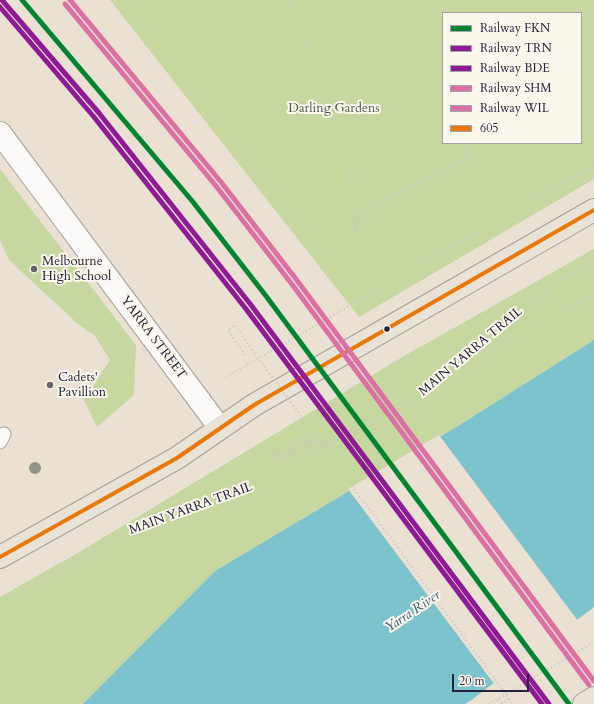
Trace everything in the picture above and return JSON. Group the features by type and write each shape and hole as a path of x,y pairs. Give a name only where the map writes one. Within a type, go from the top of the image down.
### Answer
{"main road":[{"path":"0,557 177,458 254,405 594,210"},
{"path":"584,704 594,698"}],"street":[{"name":"YARRA STREET","path":"0,133 220,428"}],"path":[{"path":"289,0 325,86 349,164 356,230 357,284 363,298"},
{"path":"356,230 359,220 374,205 470,156 464,144"},
{"path":"226,377 594,165"},
{"name":"MAIN YARRA TRAIL","path":"0,604 125,532 199,503 243,492 416,397 558,282 594,260"},
{"path":"476,349 481,354 567,311 594,294"},
{"path":"245,355 228,330 235,325 316,439 513,704"},
{"path":"306,442 302,436 273,454 277,462 316,439"},
{"path":"272,447 279,458 306,442 340,440"},
{"path":"489,704 594,642"},
{"path":"499,699 502,704 509,699"}],"green space":[{"name":"Darling Gardens","path":"110,0 594,0 594,179 359,317"},
{"path":"0,169 136,345 134,395 97,427 84,400 110,360 95,336 78,324 9,260 0,240"},
{"path":"594,249 594,340 458,426 215,571 83,704 0,704 0,597 76,554 404,356"}],"water":[{"name":"Yarra River","path":"594,340 594,607 470,701 465,704 83,704 215,571 458,426"}],"pier":[{"path":"439,435 578,621 495,685 348,489"}],"rail line":[{"name":"TRN","path":"2,0 99,113 251,305 549,704"},
{"name":"FKN","path":"22,0 193,202 266,296 569,704"},
{"name":"SHM","path":"70,0 221,182 296,279 594,681"},
{"name":"WIL","path":"65,4 216,186 291,283 589,685"},
{"name":"BDE","path":"0,7 94,117 246,309 542,704"}],"transit line":[{"name":"605","path":"0,557 177,458 254,405 594,210"}],"place":[{"name":"Melbourne High School","path":"34,269"},
{"name":"Cadets' Pavillion","path":"50,385"}]}
